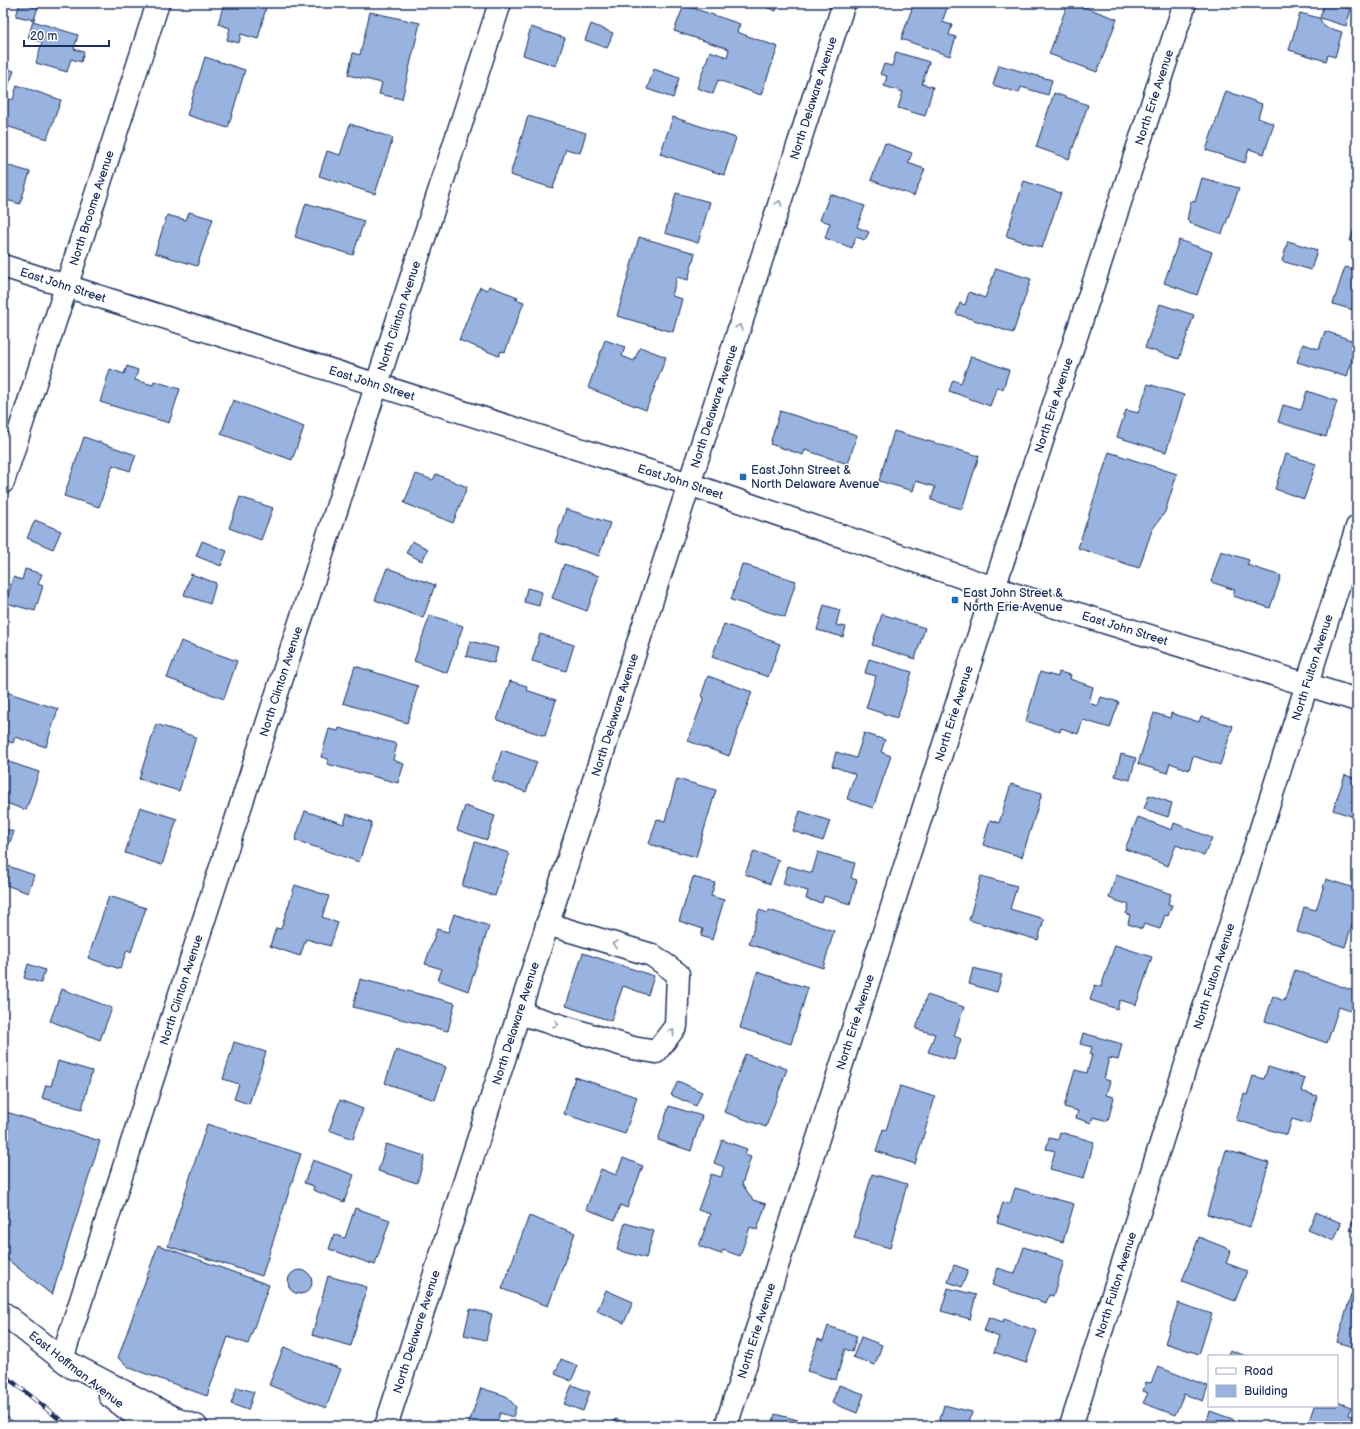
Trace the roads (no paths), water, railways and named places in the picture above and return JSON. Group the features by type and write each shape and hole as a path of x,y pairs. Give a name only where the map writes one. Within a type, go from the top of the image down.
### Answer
{"street":[{"name":"North Broome Avenue","path":"3,482 158,3"},
{"name":"North Clinton Avenue","path":"62,1359 500,3"},
{"name":"North Delaware Avenue","path":"386,1426 844,3"},
{"name":"North Erie Avenue","path":"726,1426 994,588 1185,3"},
{"name":"East John Street","path":"3,266 688,484 994,588 1357,700"},
{"name":"North Fulton Avenue","path":"1071,1426 1357,527"},
{"path":"519,1013 633,1048 656,1052 676,1026 678,974 652,955 547,924"},
{"name":"East Hoffman Avenue","path":"3,1313 149,1426"},
{"path":"62,1359 178,1420 196,1426"}],"railway":[{"path":"3,1374 68,1426"},
{"path":"3,1416 15,1426"}],"place":[{"name":"East John Street & North Delaware Avenue","path":"743,477"},
{"name":"East John Street & North Erie Avenue","path":"955,600"}]}
